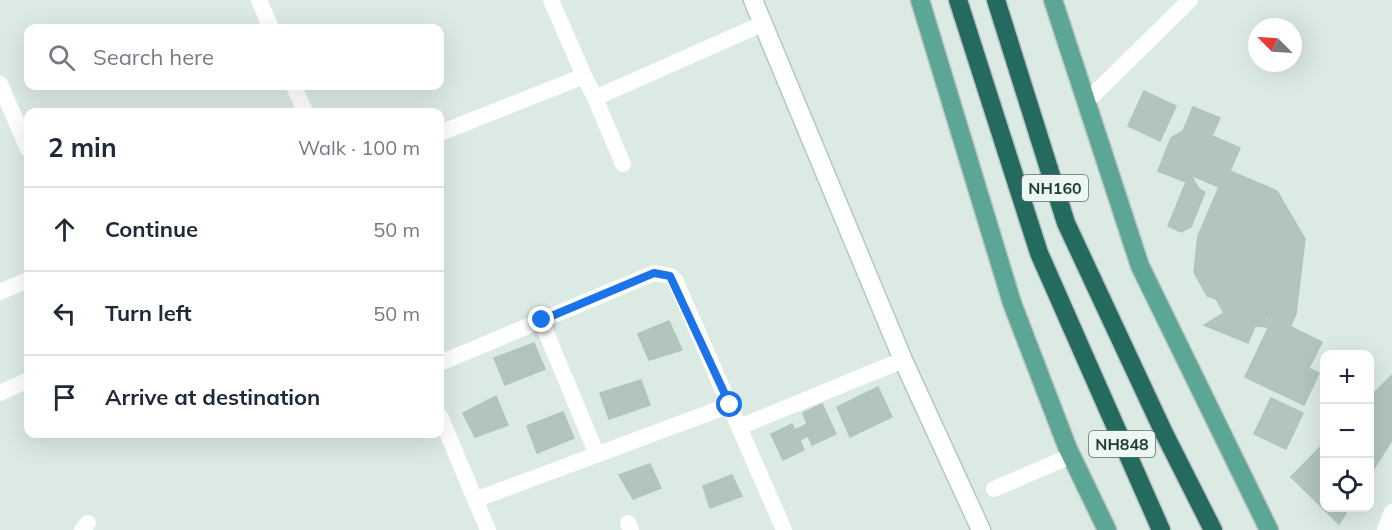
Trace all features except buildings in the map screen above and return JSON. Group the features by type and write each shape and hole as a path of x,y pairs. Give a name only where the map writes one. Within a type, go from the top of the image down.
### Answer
{"highway":[{"name":"NH160","path":"958,0 1039,253 1084,357"},
{"name":"NH160","path":"996,0 1066,223 1134,369"},
{"name":"NH848","path":"1084,357 1161,530"},
{"name":"NH848","path":"1134,369 1213,530"}],"main road":[{"path":"920,0 1012,303 1071,456 1107,530"},
{"path":"1053,0 1140,266 1269,530"}],"street":[{"path":"259,0 269,24"},
{"path":"551,0 623,164"},
{"path":"753,0 903,360 981,530"},
{"path":"1086,102 1190,0"},
{"path":"595,98 762,24"},
{"path":"444,131 584,76"},
{"path":"0,84 4,104 24,142"},
{"path":"296,90 303,108"},
{"path":"444,361 654,273 670,276 730,405 784,530"},
{"path":"0,292 24,282"},
{"path":"542,320 597,455"},
{"path":"739,427 903,360"},
{"path":"0,393 24,382"},
{"path":"475,500 730,405"},
{"path":"444,426 488,530"},
{"path":"994,489 1071,456"},
{"path":"1384,530 1392,512"}],"route":[{"path":"542,320 654,273 670,276 675,280 730,405"}]}
